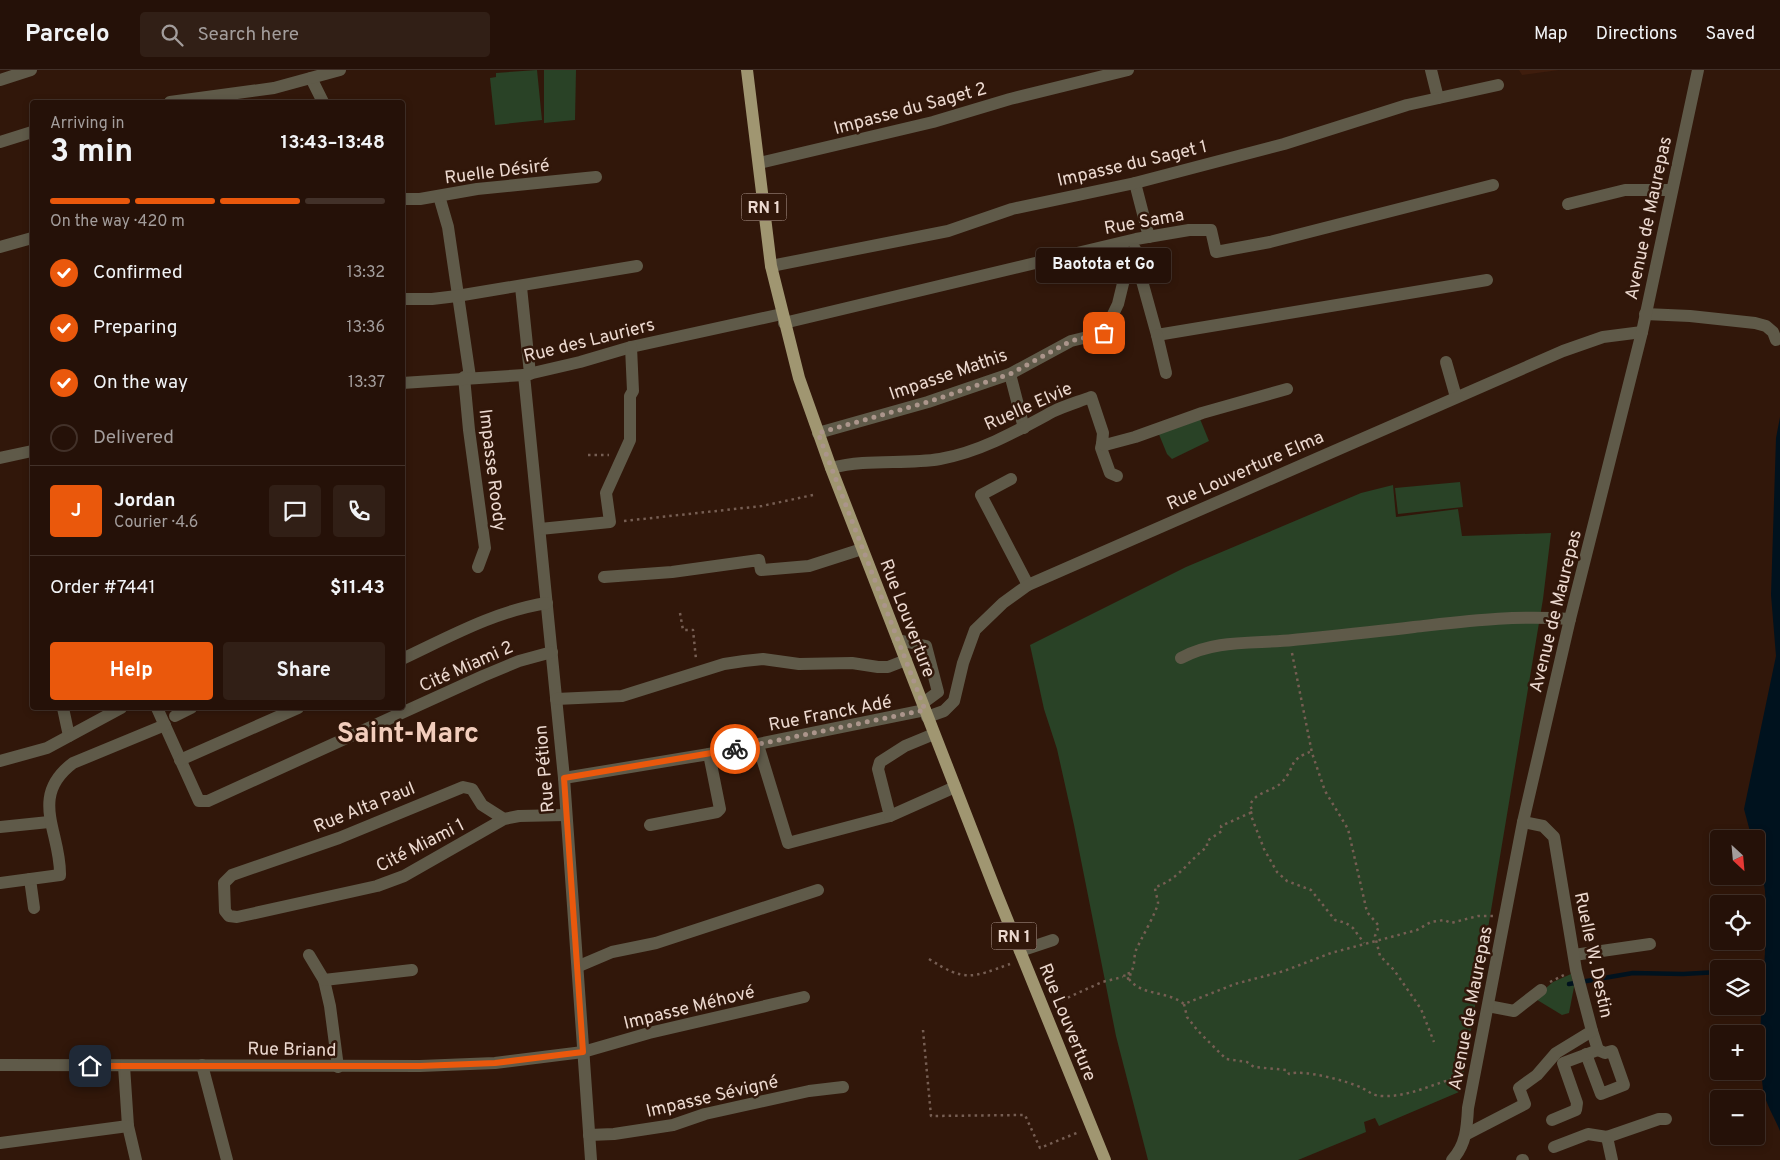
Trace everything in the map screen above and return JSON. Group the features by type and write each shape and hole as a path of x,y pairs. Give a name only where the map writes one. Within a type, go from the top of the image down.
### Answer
{"main road":[{"name":"Rue Louverture","path":"747,70 771,266 783,319 818,433 906,660 919,712 934,734 1105,1160"}],"street":[{"path":"0,80 31,70"},
{"path":"185,100 274,88 307,76 340,70"},
{"name":"Impasse du Saget 2","path":"759,163 785,159 933,122 1010,98 1128,70"},
{"path":"1431,70 1438,98"},
{"name":"Avenue de Maurepas","path":"1454,1160 1462,1148 1467,1134 1473,1084 1523,822 1570,619 1642,332 1698,70"},
{"path":"307,76 322,100"},
{"name":"Impasse du Saget 1","path":"771,266 948,231 1012,210 1135,183 1284,144 1407,105 1498,85"},
{"path":"0,142 30,133"},
{"name":"Ruelle Désiré","path":"405,199 439,196 477,189 596,177"},
{"path":"1135,183 1140,243 1166,373"},
{"name":"Rue Sama","path":"783,319 1140,243 1189,230 1210,230 1216,252 1270,242 1493,185"},
{"path":"1568,204 1625,190 1660,188 1672,190"},
{"name":"Impasse Roody","path":"439,196 448,227 458,296 467,377 469,430 485,548 478,567"},
{"path":"0,247 30,239"},
{"name":"Impasse Mathis","path":"818,433 928,402 1010,374 1071,341 1104,333 1118,304 1127,267 1140,243"},
{"path":"405,299 432,299 458,296 521,287 637,266"},
{"path":"1157,335 1487,280"},
{"name":"Rue Pétion","path":"521,287 540,529 564,778 591,1160"},
{"path":"1645,314 1690,316 1755,323 1766,326 1773,332 1776,340"},
{"name":"Rue des Lauriers","path":"405,383 527,374 631,347 783,319"},
{"name":"Rue Louverture Elma","path":"919,712 944,711 954,701 962,663 975,630 1003,603 1028,585 1582,343 1603,337 1642,332"},
{"path":"540,529 610,522 606,493 630,440 631,347"},
{"path":"1446,362 1456,397"},
{"path":"1010,374 1024,428"},
{"path":"1117,476 1110,473 1101,448 1102,444 1135,437 1202,413 1287,389"},
{"name":"Ruelle Elvie","path":"831,468 870,461 940,459 964,452 1024,428 1053,412 1091,397 1103,433 1102,444"},
{"path":"0,458 30,451"},
{"path":"1011,478 981,495 1028,585"},
{"path":"604,577 672,572 759,560 760,570 809,566 862,549"},
{"path":"405,658 491,618 528,606 547,603"},
{"path":"1181,658 1196,650 1219,645 1292,640 1490,618 1536,617 1570,619"},
{"path":"898,640 926,646 938,692 919,712"},
{"name":"Cité Miami 2","path":"180,760 199,800 213,800 483,676 519,661 552,652"},
{"path":"556,699 622,696 724,664 752,660 799,664 852,663 888,667 906,660"},
{"path":"64,710 70,736"},
{"path":"0,761 47,748 117,710"},
{"path":"158,710 180,760 284,710"},
{"path":"175,716 187,710"},
{"name":"Rue Franck Adé","path":"564,778 758,745 919,712"},
{"path":"0,883 60,875 60,864 49,822 52,785 65,769 73,763 165,725"},
{"path":"890,816 878,769 880,762 905,746 934,734"},
{"path":"758,745 788,844 890,816 955,787"},
{"path":"650,825 718,812 720,809 709,754"},
{"name":"Rue Alta Paul","path":"230,916 225,911 224,883 227,878 339,838 463,787 472,789 482,805 504,819"},
{"name":"Cité Miami 1","path":"230,916 236,917 377,886 404,876 435,860 504,819 519,816 566,815"},
{"path":"0,827 49,822"},
{"name":"Ruelle W. Destin","path":"1467,1134 1525,1104 1519,1088 1537,1075 1556,1053 1592,1031 1578,977 1554,837 1543,826 1523,822"},
{"path":"30,878 34,908"},
{"path":"578,966 612,952 656,943 818,890"},
{"path":"1022,955 1053,940"},
{"path":"1574,956 1650,944"},
{"path":"309,956 324,980 333,1024 338,1067"},
{"path":"324,980 412,970"},
{"path":"1488,1006 1514,1011 1541,990"},
{"name":"Impasse Méhové","path":"583,1052 649,1033 804,997"},
{"path":"1586,1054 1602,1094 1624,1085 1612,1051 1605,1054 1598,1050 1592,1031"},
{"path":"1552,1120 1576,1110 1577,1102 1563,1063 1598,1050"},
{"name":"Rue Briand","path":"0,1065 338,1067 495,1063 583,1052"},
{"path":"202,1065 227,1160"},
{"path":"124,1066 128,1126 136,1160"},
{"name":"Impasse Sévigné","path":"589,1135 614,1134 674,1125 705,1114 809,1091 843,1087"},
{"path":"1554,1147 1588,1134 1606,1137 1659,1119 1666,1119"},
{"path":"0,1143 128,1126"},
{"path":"1606,1137 1612,1160"}],"path":[{"path":"588,454 623,455"},
{"path":"610,522 762,506 813,496"},
{"path":"680,613 683,630 693,630 698,673"},
{"path":"1292,640 1300,697 1308,726 1312,751 1325,791 1348,829 1367,912 1379,926 1376,931 1380,956 1394,970 1421,1009 1434,1042"},
{"path":"1129,979 1133,969 1136,950 1147,931 1148,922 1158,904 1155,887 1168,883 1207,847 1207,842 1222,832 1221,826 1253,812 1250,804 1253,798 1282,782 1294,760 1312,751"},
{"path":"1250,813 1264,849 1277,872 1287,881 1311,890 1335,920 1346,923 1353,928 1364,943"},
{"path":"1044,1009 1102,982 1124,977 1137,987 1159,993 1184,1004 1235,984 1284,971 1364,943 1417,930 1426,924 1444,920 1451,923 1478,916 1505,917"},
{"path":"929,959 950,973 962,976 978,975 1022,955"},
{"path":"1124,977 1125,973 1130,973"},
{"path":"1541,990 1551,981 1578,977"},
{"path":"1184,1004 1187,1017 1219,1054 1226,1059 1247,1062 1254,1067 1287,1070 1289,1074 1306,1072 1361,1087 1370,1095 1381,1096 1400,1096 1418,1092 1459,1076 1463,1082 1473,1084"},
{"path":"923,1030 931,1116 1025,1115 1040,1148 1092,1127"}],"shaded area":[{"path":"1519,70 1559,70 1522,75"}],"green space":[{"path":"537,70 542,120 495,125 490,78 496,77 496,73"},
{"path":"544,70 576,70 575,120 544,123"},
{"path":"1200,419 1209,441 1172,459 1167,454 1158,432"},
{"path":"1460,482 1463,507 1398,514 1395,488"},
{"path":"1393,485 1396,517 1458,509 1462,536 1551,533 1543,599 1463,1078 1456,1082 1459,1092 1379,1126 1375,1118 1364,1122 1366,1132 1298,1160 1148,1160 1116,1036 1074,825 1057,749 1044,709 1030,645 1186,567 1361,493"},
{"path":"1571,974 1574,987 1569,1013 1562,1015 1534,998 1553,982"}],"water":[{"path":"1780,417 1780,1131 1765,1097 1762,1080 1765,1080 1765,1025 1761,1025 1761,1015 1765,1015 1765,830 1750,830 1744,809 1776,656 1771,595 1776,438"}],"waterway":[{"path":"1569,984 1633,973 1710,972"}],"way so far":[{"path":"735,749 925,710 818,433 928,402 1010,374 1071,341 1104,333"}],"place":[{"name":"Baotota et Go","path":"1104,333"}],"district":[{"name":"Saint-Marc","path":"408,732"}],"route":[{"path":"90,1066 420,1066 536,1060 583,1052 564,778 735,749"}]}
